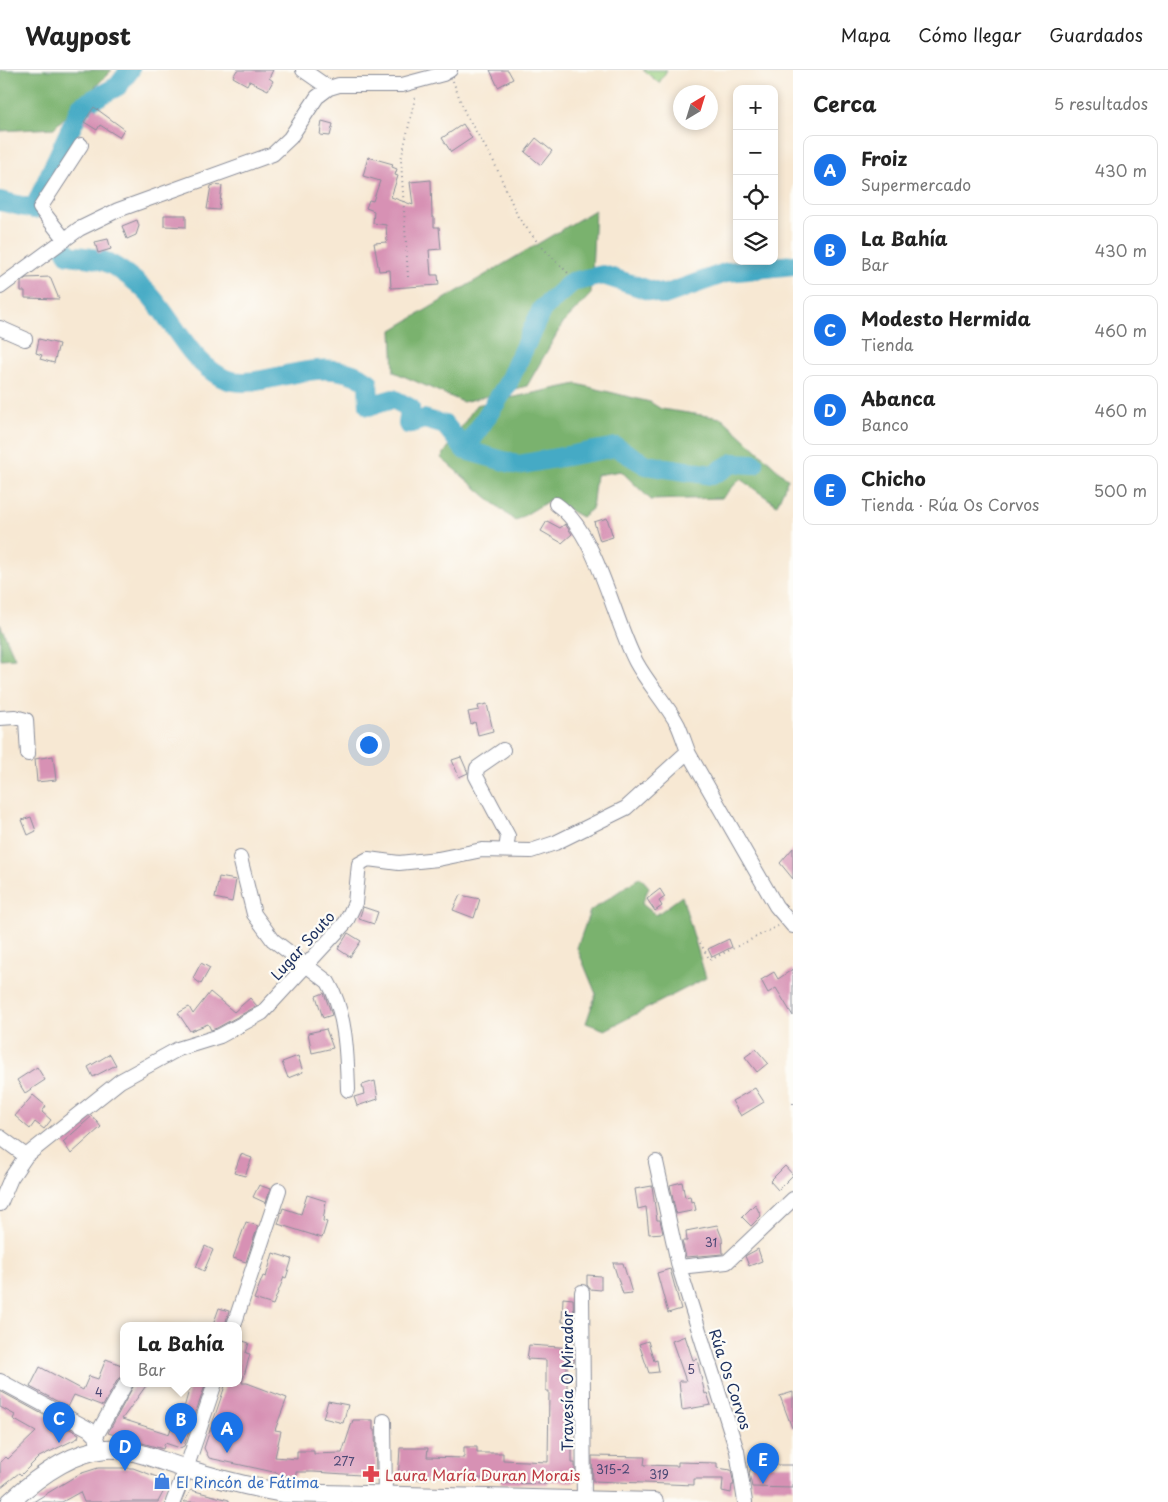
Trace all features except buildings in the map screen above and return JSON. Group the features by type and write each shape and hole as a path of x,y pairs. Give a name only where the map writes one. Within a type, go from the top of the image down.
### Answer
{"main road":[{"path":"10,1502 97,1443 136,1453 242,1486 300,1498 654,1502"}],"street":[{"path":"303,70 328,88"},
{"path":"0,287 79,229 118,210 273,154 290,138 317,97 328,88 339,85 402,85 451,73"},
{"path":"65,240 40,208 81,145"},
{"path":"0,328 25,339"},
{"path":"556,504 566,511 591,546 612,605 636,662 678,727 689,754 776,906 791,924"},
{"path":"0,718 15,716 26,720 28,754"},
{"path":"503,750 477,768 476,776 508,836 506,850"},
{"name":"Lugar Souto","path":"0,1204 11,1178 26,1156 120,1081 178,1049 220,1036 262,1013 346,922 355,904 358,864 368,859 399,863 438,859 482,850 530,851 555,843 626,808 683,756 689,754"},
{"path":"240,858 254,914 273,940 328,982 334,992 348,1060 348,1090"},
{"path":"0,1137 26,1156"},
{"name":"Rúa Os Corvos","path":"656,1162 679,1267 737,1451 745,1502"},
{"path":"235,1322 279,1190"},
{"path":"679,1267 727,1262 793,1199"},
{"name":"Travesía O Mirador","path":"582,1292 584,1501"},
{"path":"0,1381 89,1429 97,1443"},
{"path":"97,1443 124,1387"},
{"path":"173,1502 214,1387"},
{"path":"384,1420 385,1498"}],"path":[{"path":"451,73 465,113 494,162 518,217 539,244 569,274"},
{"path":"408,277 401,160 419,81"},
{"path":"700,943 710,960 791,924"}],"green space":[{"path":"0,70 112,70 54,128 0,131"},
{"path":"643,70 667,70 659,83"},
{"path":"595,210 591,294 563,323 527,386 463,402 394,372 392,330"},
{"path":"577,384 650,402 661,409 722,418 788,479 777,505 740,479 722,498 651,500 621,471 596,475 592,509 582,517 550,500 515,521 441,458 476,405"},
{"path":"0,624 15,658 0,659"},
{"path":"640,877 649,887 642,904 656,915 682,896 706,978 605,1030 586,1023 596,994 577,948 590,911"}],"waterway":[{"path":"0,201 34,209 81,106 118,86 130,70"},
{"path":"66,251 69,255 102,260 132,279 156,302 198,359 221,377 236,382 309,371 329,370 349,373 368,382 369,406 393,399 410,408 408,424 424,419 445,425 465,450 518,465 616,447 646,465 712,475 733,463 754,464"},
{"path":"465,450 507,385 542,309 572,282 603,275 664,295 728,272 793,265"}],"place":[{"name":"Modesto Hermida","path":"59,1443"},
{"name":"La Bahía","path":"181,1444"},
{"name":"Froiz","path":"227,1453"},
{"name":"Abanca","path":"125,1471"},
{"name":"Laura María Duran Morais","path":"371,1474"},
{"name":"El Rincón de Fátima","path":"162,1481"},
{"name":"Chicho","path":"763,1484"}]}
